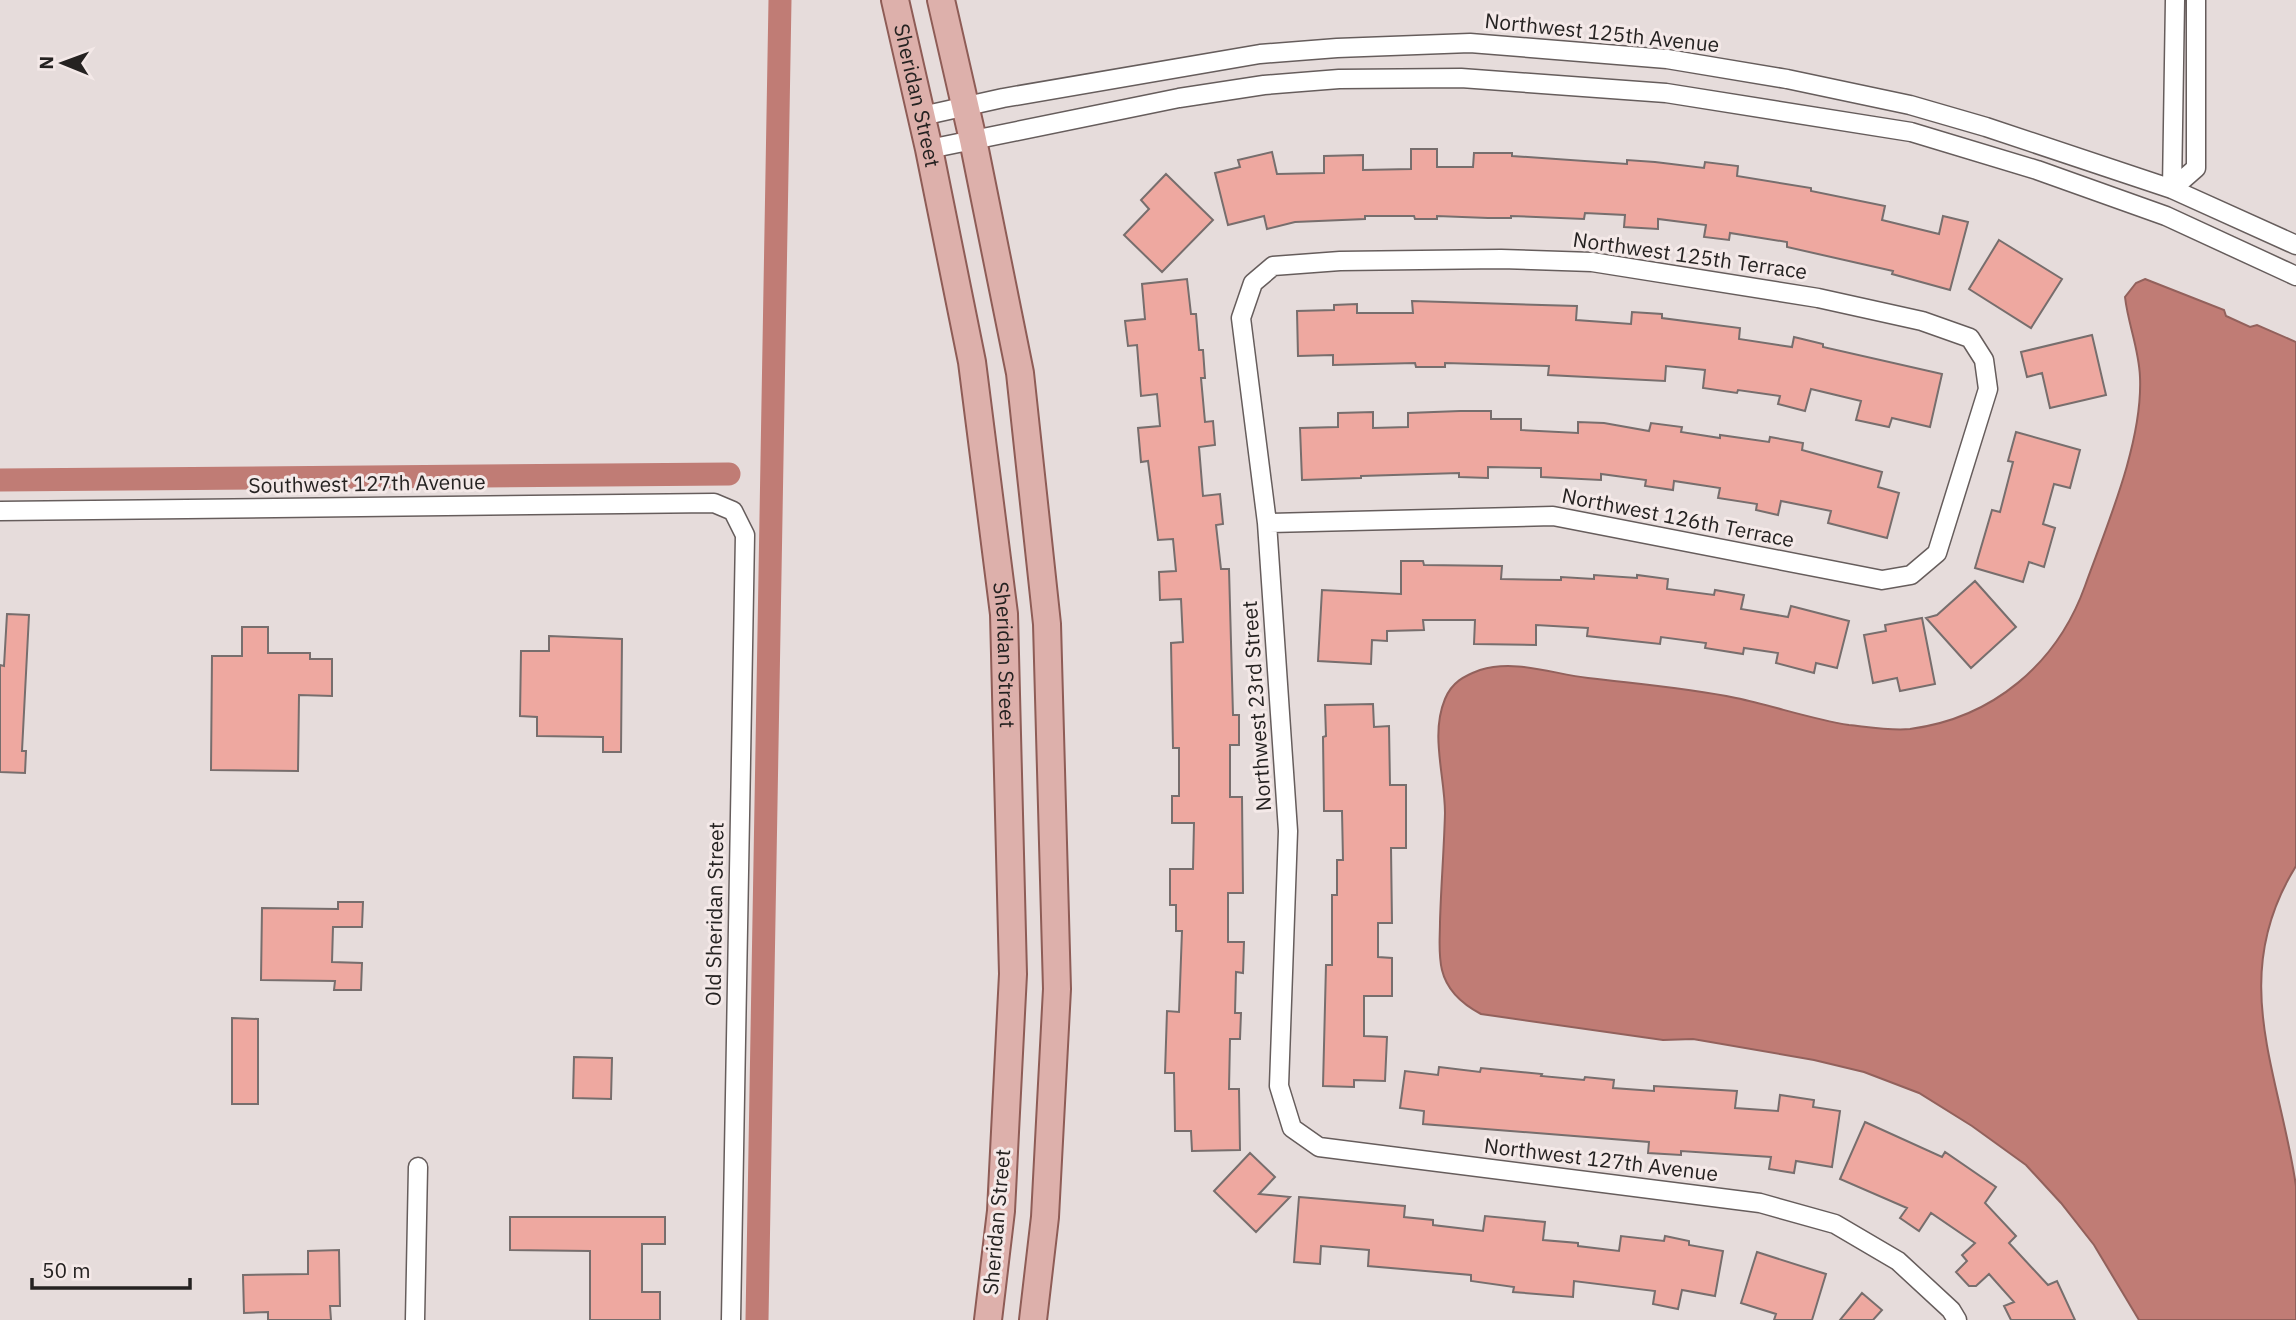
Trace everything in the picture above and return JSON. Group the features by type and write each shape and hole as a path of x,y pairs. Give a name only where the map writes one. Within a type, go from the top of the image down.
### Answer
{"main road":[{"name":"Sheridan Street","path":"895,0 922,116 972,362 1004,614 1013,974 1001,1211 988,1320"},
{"name":"Sheridan Street","path":"941,0 973,140 1020,373 1047,624 1057,989 1045,1217 1033,1320"}],"street":[{"path":"2172,189 2175,0"},
{"path":"2172,189 2196,168 2196,0"},
{"name":"Northwest 125th Avenue","path":"922,116 1135,74 1260,54 1337,48 1470,43 1667,59 1787,79 1910,105 2050,147 2172,189 2296,245"},
{"path":"929,149 1179,98 1264,85 1339,79 1461,78 1666,93 1911,132 2037,170 2166,216 2296,276"},
{"name":"Northwest 125th Terrace","path":"1253,283 1273,266 1340,261 1501,259 1592,262 1818,298 1922,321 1970,338 1984,360 1988,389 1937,553 1911,575"},
{"name":"Northwest 23rd Street","path":"1253,283 1241,318 1267,523 1288,831 1279,1086 1292,1128"},
{"name":"Southwest 127th Avenue","path":"0,511 700,503 714,503 733,511"},
{"name":"Old Sheridan Street","path":"731,1320 745,535 733,511"},
{"name":"Northwest 126th Terrace","path":"1267,523 1553,516 1882,580 1911,575"},
{"name":"Northwest 127th Avenue","path":"1292,1128 1319,1147 1759,1202 1835,1224 1898,1261 1951,1310 1957,1320"},
{"path":"415,1320 418,1167"}],"shaded area":[{"path":"2145,279 2224,310 2226,316 2250,327 2257,325 2296,342 2296,866 2275,907 2264,947 2261,985 2270,1063 2296,1186 2296,1320 2139,1320 2094,1245 2026,1165 1972,1126 1919,1093 1864,1072 1814,1060 1693,1039 1663,1040 1481,1014 1452,991 1444,978 1441,964 1440,922 1445,813 1438,741 1445,699 1459,680 1493,667 1534,668 1718,695 1849,725 1910,729 1940,723 1968,713 2018,683 2039,663 2058,640 2073,614 2113,510 2130,456 2136,428 2140,377 2125,297 2136,283"}],"building":[{"path":"1411,149 1437,149 1437,167 1473,167 1474,153 1512,153 1512,156 1627,164 1627,160 1704,168 1705,162 1738,166 1737,176 1811,188 1811,191 1885,206 1882,220 1939,234 1943,216 1968,222 1950,290 1892,274 1893,271 1787,247 1787,242 1730,233 1729,240 1704,237 1706,225 1658,219 1658,229 1624,227 1625,215 1585,213 1584,219 1437,216 1437,219 1415,219 1414,216 1365,216 1365,219 1295,222 1267,229 1264,216 1228,225 1215,173 1240,167 1238,160 1272,152 1277,174 1324,173 1324,156 1363,155 1363,170 1411,169"},
{"path":"1166,174 1213,220 1162,272 1124,235 1149,209 1141,200"},
{"path":"1999,240 2062,279 2031,328 1969,289"},
{"path":"1187,279 1191,314 1196,314 1199,350 1203,350 1205,378 1201,378 1205,422 1213,421 1215,445 1199,447 1203,496 1220,494 1223,524 1216,525 1221,569 1229,569 1233,715 1239,715 1239,745 1230,745 1230,797 1242,797 1243,893 1228,893 1228,942 1244,942 1243,973 1236,972 1235,1013 1241,1013 1240,1039 1230,1039 1229,1089 1239,1089 1240,1150 1192,1151 1191,1131 1175,1131 1174,1073 1165,1073 1167,1011 1179,1012 1182,931 1176,931 1176,905 1170,905 1170,869 1193,869 1194,823 1172,823 1172,796 1179,796 1179,748 1173,748 1171,643 1183,642 1181,599 1160,600 1159,572 1176,571 1173,539 1158,540 1148,461 1141,462 1138,428 1160,426 1157,394 1141,396 1137,345 1128,346 1125,321 1145,319 1142,284"},
{"path":"1412,301 1577,306 1576,320 1631,324 1632,312 1662,314 1662,318 1740,328 1739,339 1792,347 1794,337 1823,344 1823,347 1942,374 1930,427 1892,418 1889,427 1856,420 1861,401 1811,389 1805,411 1778,404 1780,396 1703,388 1705,370 1666,366 1665,381 1548,375 1549,366 1445,363 1445,367 1416,367 1415,363 1333,365 1333,355 1298,356 1297,311 1334,310 1334,305 1357,304 1357,313 1413,313"},
{"path":"2092,335 2106,395 2050,408 2042,373 2027,377 2021,352"},
{"path":"1491,411 1491,419 1521,419 1521,430 1578,433 1578,422 1604,423 1649,431 1651,423 1682,427 1681,432 1720,438 1720,435 1769,442 1770,437 1803,443 1802,450 1882,472 1878,487 1899,493 1887,538 1828,523 1831,511 1781,501 1778,515 1756,510 1757,504 1718,498 1720,488 1674,481 1673,490 1645,486 1646,480 1601,474 1601,480 1541,477 1541,468 1488,467 1488,478 1459,477 1459,473 1302,480 1300,428 1338,427 1338,413 1373,412 1373,428 1408,427 1408,413"},
{"path":"2016,432 2080,450 2070,488 2054,484 2043,524 2055,528 2044,567 2029,562 2023,582 1975,568 1992,510 2000,512 2013,462 2008,461"},
{"path":"1401,561 1423,561 1424,565 1502,566 1501,579 1594,579 1594,575 1637,578 1637,575 1668,579 1667,589 1714,595 1715,590 1744,595 1741,609 1788,617 1791,606 1849,621 1837,668 1816,663 1814,673 1776,663 1778,653 1744,648 1743,654 1705,648 1706,643 1661,637 1660,644 1587,636 1588,628 1536,625 1536,645 1474,644 1475,620 1423,620 1424,630 1387,631 1387,641 1372,640 1371,664 1318,661 1322,590 1401,594"},
{"path":"1975,581 2016,627 1971,668 1926,618 1937,615"},
{"path":"7,614 29,615 22,751 26,751 25,773 0,772 0,665 4,666"},
{"path":"1922,618 1935,684 1900,691 1897,678 1873,683 1864,635 1886,631 1885,625"},
{"path":"242,627 268,627 268,653 310,653 310,659 332,659 332,696 299,695 298,771 211,770 212,656 242,656"},
{"path":"549,636 622,639 621,752 603,752 603,737 537,736 537,717 520,716 521,651 549,651"},
{"path":"1373,704 1374,727 1389,726 1390,785 1406,785 1406,848 1391,848 1392,923 1378,923 1378,957 1392,958 1392,996 1364,996 1364,1036 1387,1037 1385,1081 1354,1080 1354,1087 1323,1086 1326,965 1332,965 1332,895 1337,895 1337,860 1343,860 1342,811 1324,811 1325,705"},
{"path":"338,902 363,902 362,927 333,927 332,962 362,963 361,990 334,990 335,981 261,980 262,908 338,909"},
{"path":"232,1018 258,1019 258,1104 232,1104"},
{"path":"574,1057 612,1058 611,1099 573,1098"},
{"path":"1439,1067 1480,1072 1481,1068 1584,1080 1585,1077 1614,1080 1613,1088 1654,1091 1654,1086 1737,1091 1735,1108 1778,1111 1780,1095 1814,1100 1813,1107 1840,1111 1832,1167 1796,1161 1794,1173 1769,1169 1771,1157 1681,1151 1681,1155 1648,1153 1649,1142 1423,1124 1424,1111 1400,1108 1405,1071 1438,1075"},
{"path":"1865,1122 1942,1157 1945,1152 1996,1187 1985,1203 2016,1236 2009,1243 2048,1285 2057,1281 2075,1320 2011,1320 2004,1306 2014,1302 1989,1274 1976,1286 1969,1286 1956,1272 1967,1261 1962,1255 1975,1243 1931,1213 1919,1231 1900,1218 1907,1208 1840,1179"},
{"path":"1250,1153 1275,1177 1259,1194 1290,1197 1256,1232 1214,1191"},
{"path":"1299,1197 1405,1206 1404,1217 1433,1220 1433,1225 1483,1231 1485,1216 1545,1222 1543,1240 1619,1251 1621,1236 1664,1241 1665,1236 1689,1241 1689,1245 1723,1251 1715,1296 1682,1290 1678,1309 1653,1304 1655,1291 1574,1281 1573,1297 1513,1292 1514,1287 1471,1281 1471,1275 1368,1266 1369,1250 1321,1246 1320,1264 1294,1262"},
{"path":"510,1217 665,1217 665,1244 642,1244 642,1292 660,1292 660,1320 590,1320 590,1251 510,1250"},
{"path":"339,1250 340,1306 330,1306 331,1320 268,1320 268,1312 244,1313 243,1275 308,1274 308,1251"},
{"path":"1757,1252 1826,1274 1812,1320 1774,1320 1776,1314 1741,1303"},
{"path":"1862,1293 1882,1310 1873,1320 1840,1320"}],"waterway":[{"path":"757,1320 780,0"},
{"path":"0,480 729,474"}]}
